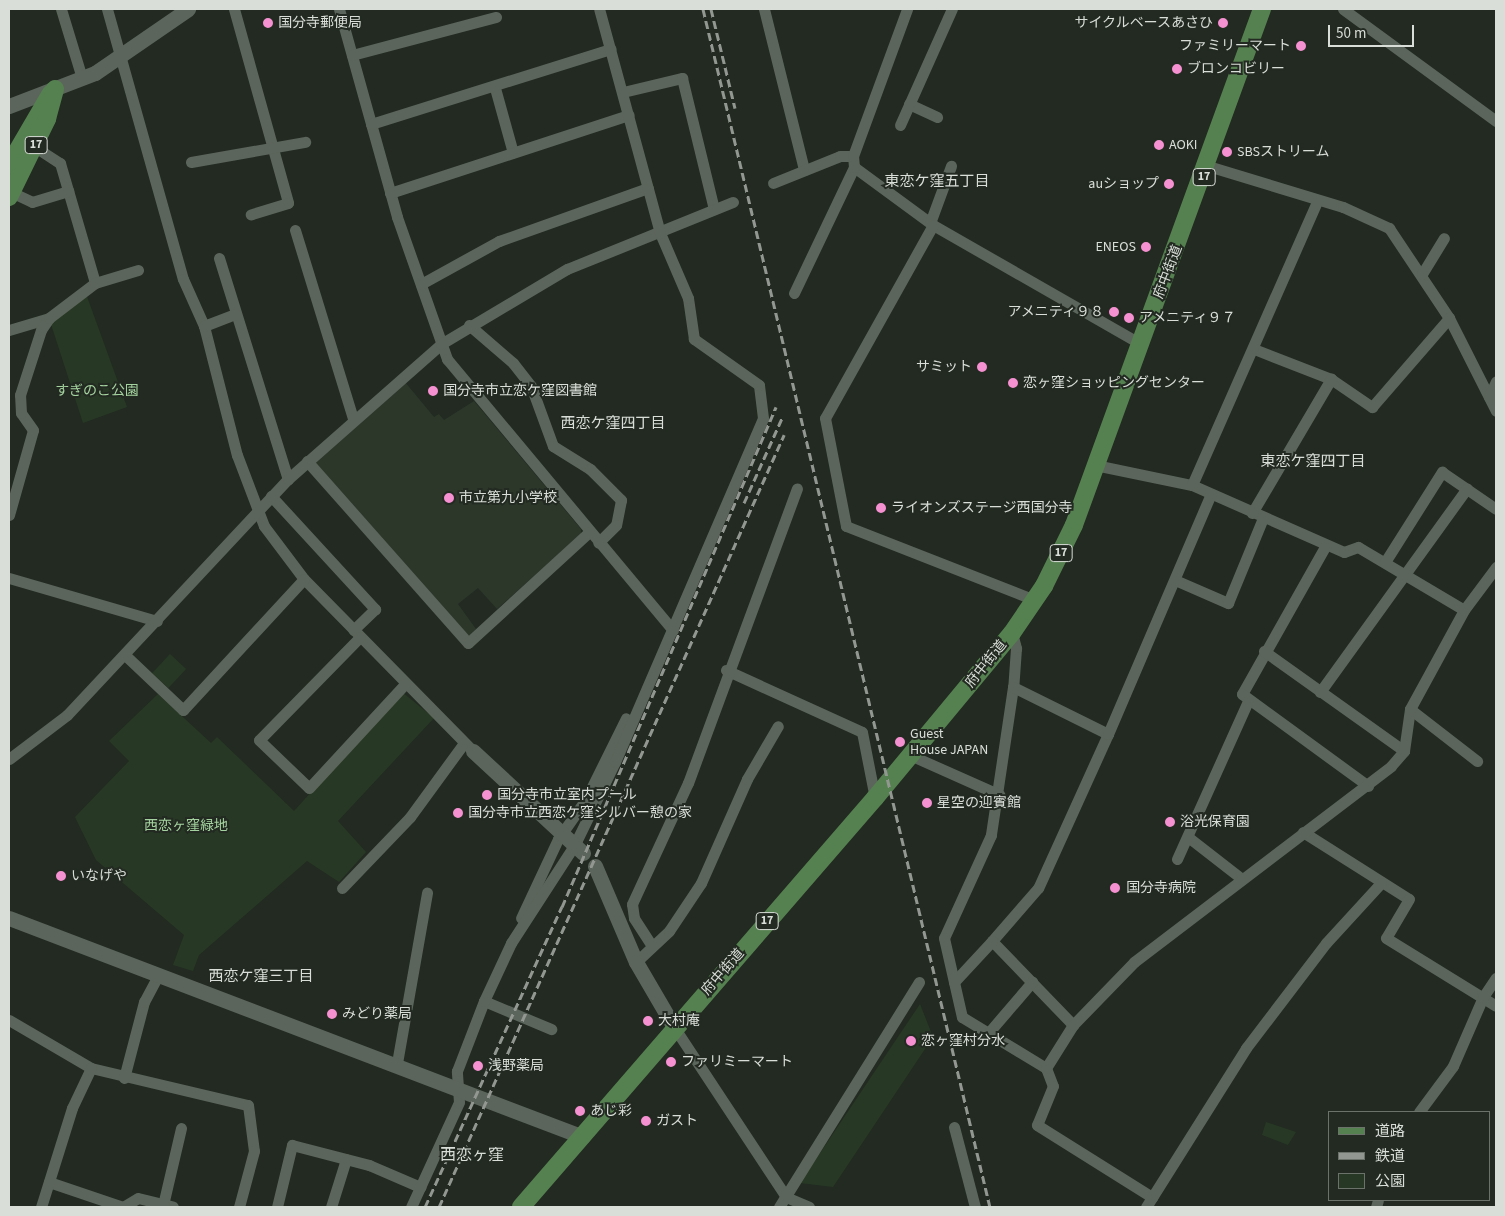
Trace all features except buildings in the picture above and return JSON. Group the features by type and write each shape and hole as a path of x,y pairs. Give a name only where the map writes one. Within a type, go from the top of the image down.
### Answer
{"main road":[{"name":"府中街道","path":"528,1205 674,1027 875,798 1012,633 1035,600 1074,525 1208,166 1262,9"},
{"name":"17","path":"10,194 35,147 55,89"},
{"name":"17","path":"9,165 55,89"}],"street":[{"path":"61,9 82,78"},
{"path":"107,9 183,279 204,326 237,454 257,511 273,544 304,580 468,747 579,848"},
{"path":"9,106 82,78 122,57 188,9"},
{"path":"234,9 270,147 288,203 251,214"},
{"path":"339,9 390,193 441,344 448,359 598,543 673,630"},
{"path":"513,939 579,848 763,418 759,385 694,339 688,298 660,232 599,9"},
{"path":"764,9 804,170"},
{"path":"794,293 854,161 907,9"},
{"path":"900,125 952,9"},
{"path":"1343,9 1496,121"},
{"path":"352,55 496,17"},
{"path":"371,124 495,88 611,49"},
{"path":"623,92 682,78 714,209"},
{"path":"495,88 513,153"},
{"path":"909,104 936,117"},
{"path":"390,193 629,116"},
{"path":"191,162 305,142"},
{"path":"35,147 60,163 95,283"},
{"path":"773,183 804,170 854,161 931,224 1141,344"},
{"path":"951,166 931,224 825,418 846,526 1035,600"},
{"path":"1208,166 1317,201 1343,207 1389,228 1422,274 1449,318 1496,411"},
{"path":"421,284 500,241 648,188"},
{"path":"10,194 32,202 68,191"},
{"path":"1192,485 1254,349 1317,201"},
{"path":"9,759 66,715 157,621 288,479 353,419 441,344 468,325 567,269 733,202"},
{"path":"295,230 353,419"},
{"path":"1422,274 1444,238"},
{"path":"220,258 288,479"},
{"path":"9,330 48,318 95,283 138,270"},
{"path":"204,326 236,314"},
{"path":"9,515 33,430 18,405 36,340 48,318"},
{"path":"1254,349 1330,379 1372,407 1449,318"},
{"path":"468,325 513,363 531,386 553,446 590,470 621,500 616,524 598,543"},
{"path":"1175,580 1228,603 1257,516 1330,379"},
{"path":"1489,397 1496,381"},
{"path":"307,461 468,643 589,532"},
{"path":"1095,466 1192,485 1257,516 1344,552 1358,547 1464,610"},
{"path":"1385,562 1442,472 1496,509"},
{"path":"652,946 634,918 632,904 688,783 726,670 796,488"},
{"path":"1320,692 1406,576 1467,488"},
{"path":"954,982 1038,888 1108,734 1211,494"},
{"path":"271,496 375,609 356,634 259,740 309,788 405,684"},
{"path":"1326,545 1242,694 1248,701 1368,786"},
{"path":"1046,1068 1073,1025 1134,962 1303,832 1368,786 1404,751 1410,709 1464,610 1496,567"},
{"path":"9,578 157,621"},
{"path":"125,655 183,710 304,580"},
{"path":"1012,633 1016,648 1000,795 984,855 944,938 962,1017 990,1031 1046,1068 1053,1086 1037,1125 1149,1202 1246,1048 1326,943 1380,883"},
{"path":"1264,652 1404,751"},
{"path":"726,670 862,732 875,798"},
{"path":"1013,688 1108,734"},
{"path":"1177,859 1248,701"},
{"path":"1410,709 1477,761"},
{"path":"411,1207 459,1102 457,1071 484,1001 558,839 571,822 628,715 637,710"},
{"path":"636,962 669,930 702,883 747,779 778,726"},
{"path":"342,888 410,817 468,747"},
{"path":"910,756 1000,795"},
{"path":"1303,832 1380,883 1409,899 1386,938 1496,1006"},
{"path":"1188,836 1242,879"},
{"path":"595,866 636,962 674,1027 786,1197 809,1207"},
{"path":"397,1063 427,893"},
{"path":"9,918 397,1063 583,1136"},
{"path":"992,941 1073,1025"},
{"path":"124,1078 144,1002 159,974"},
{"path":"1420,1111 1453,1066 1483,997 1496,978"},
{"path":"779,1207 919,982"},
{"path":"990,1031 1032,982"},
{"path":"484,1001 551,1029"},
{"path":"9,1020 91,1068 124,1078 248,1105 254,1150 239,1207"},
{"path":"41,1207 72,1108 91,1068"},
{"path":"954,1127 975,1207"},
{"path":"50,1182 123,1207 138,1198 168,1206 181,1128"},
{"path":"276,1207 292,1145 346,1160 420,1187"},
{"path":"331,1207 346,1160"}],"shaded area":[{"name":"市立第九小学校","path":"405,382 434,417 439,414 444,420 474,401 581,529 581,534 497,609 478,588 458,604 476,629 470,635 464,635 315,462"}],"green space":[{"name":"すぎのこ公園","path":"85,291 127,407 83,423 49,318"},
{"path":"170,654 186,669 168,688 152,673"},
{"name":"西恋ヶ窪緑地","path":"402,692 434,718 338,821 366,852 339,882 307,861 199,955 193,971 173,965 184,935 96,860 75,817 129,761 109,741 158,694 211,743 217,737 294,811"},
{"path":"920,1004 933,1037 833,1187 800,1183"},
{"path":"1266,1122 1296,1132 1288,1145 1262,1135"}],"railway":[{"path":"703,9 990,1207"},
{"path":"711,9 735,108"},
{"path":"425,1207 562,907 776,407"},
{"path":"744,503 783,416"},
{"path":"439,1207 784,435"}],"place":[{"name":"国分寺郵便局","path":"268,23"},
{"name":"サイクルベースあさひ","path":"1223,23"},
{"name":"ファミリーマート","path":"1301,46"},
{"name":"ブロンコビリー","path":"1177,69"},
{"name":"AOKI","path":"1159,145"},
{"name":"SBSストリーム","path":"1227,152"},
{"name":"auショップ","path":"1169,184"},
{"name":"ENEOS","path":"1146,247"},
{"name":"アメニティ９８","path":"1114,312"},
{"name":"アメニティ９７","path":"1129,318"},
{"name":"サミット","path":"982,367"},
{"name":"恋ヶ窪ショッピングセンター","path":"1013,383"},
{"name":"国分寺市立恋ケ窪図書館","path":"433,391"},
{"name":"市立第九小学校","path":"449,498"},
{"name":"ライオンズステージ西国分寺","path":"881,508"},
{"name":"Guest House JAPAN","path":"900,742"},
{"name":"国分寺市立室内プール","path":"487,795"},
{"name":"星空の迎賓館","path":"927,803"},
{"name":"国分寺市立西恋ケ窪シルバー憩の家","path":"458,813"},
{"name":"浴光保育園","path":"1170,822"},
{"name":"いなげや","path":"61,876"},
{"name":"国分寺病院","path":"1115,888"},
{"name":"みどり薬局","path":"332,1014"},
{"name":"大村庵","path":"648,1021"},
{"name":"恋ヶ窪村分水","path":"911,1041"},
{"name":"ファリミーマート","path":"671,1062"},
{"name":"浅野薬局","path":"478,1066"},
{"name":"あじ彩","path":"580,1111"},
{"name":"ガスト","path":"646,1121"}],"district":[{"name":"東恋ケ窪五丁目","path":"937,182"},
{"name":"西恋ケ窪四丁目","path":"613,424"},
{"name":"東恋ケ窪四丁目","path":"1313,462"},
{"name":"西恋ケ窪三丁目","path":"261,977"},
{"name":"西恋ヶ窪","path":"472,1155"}]}
